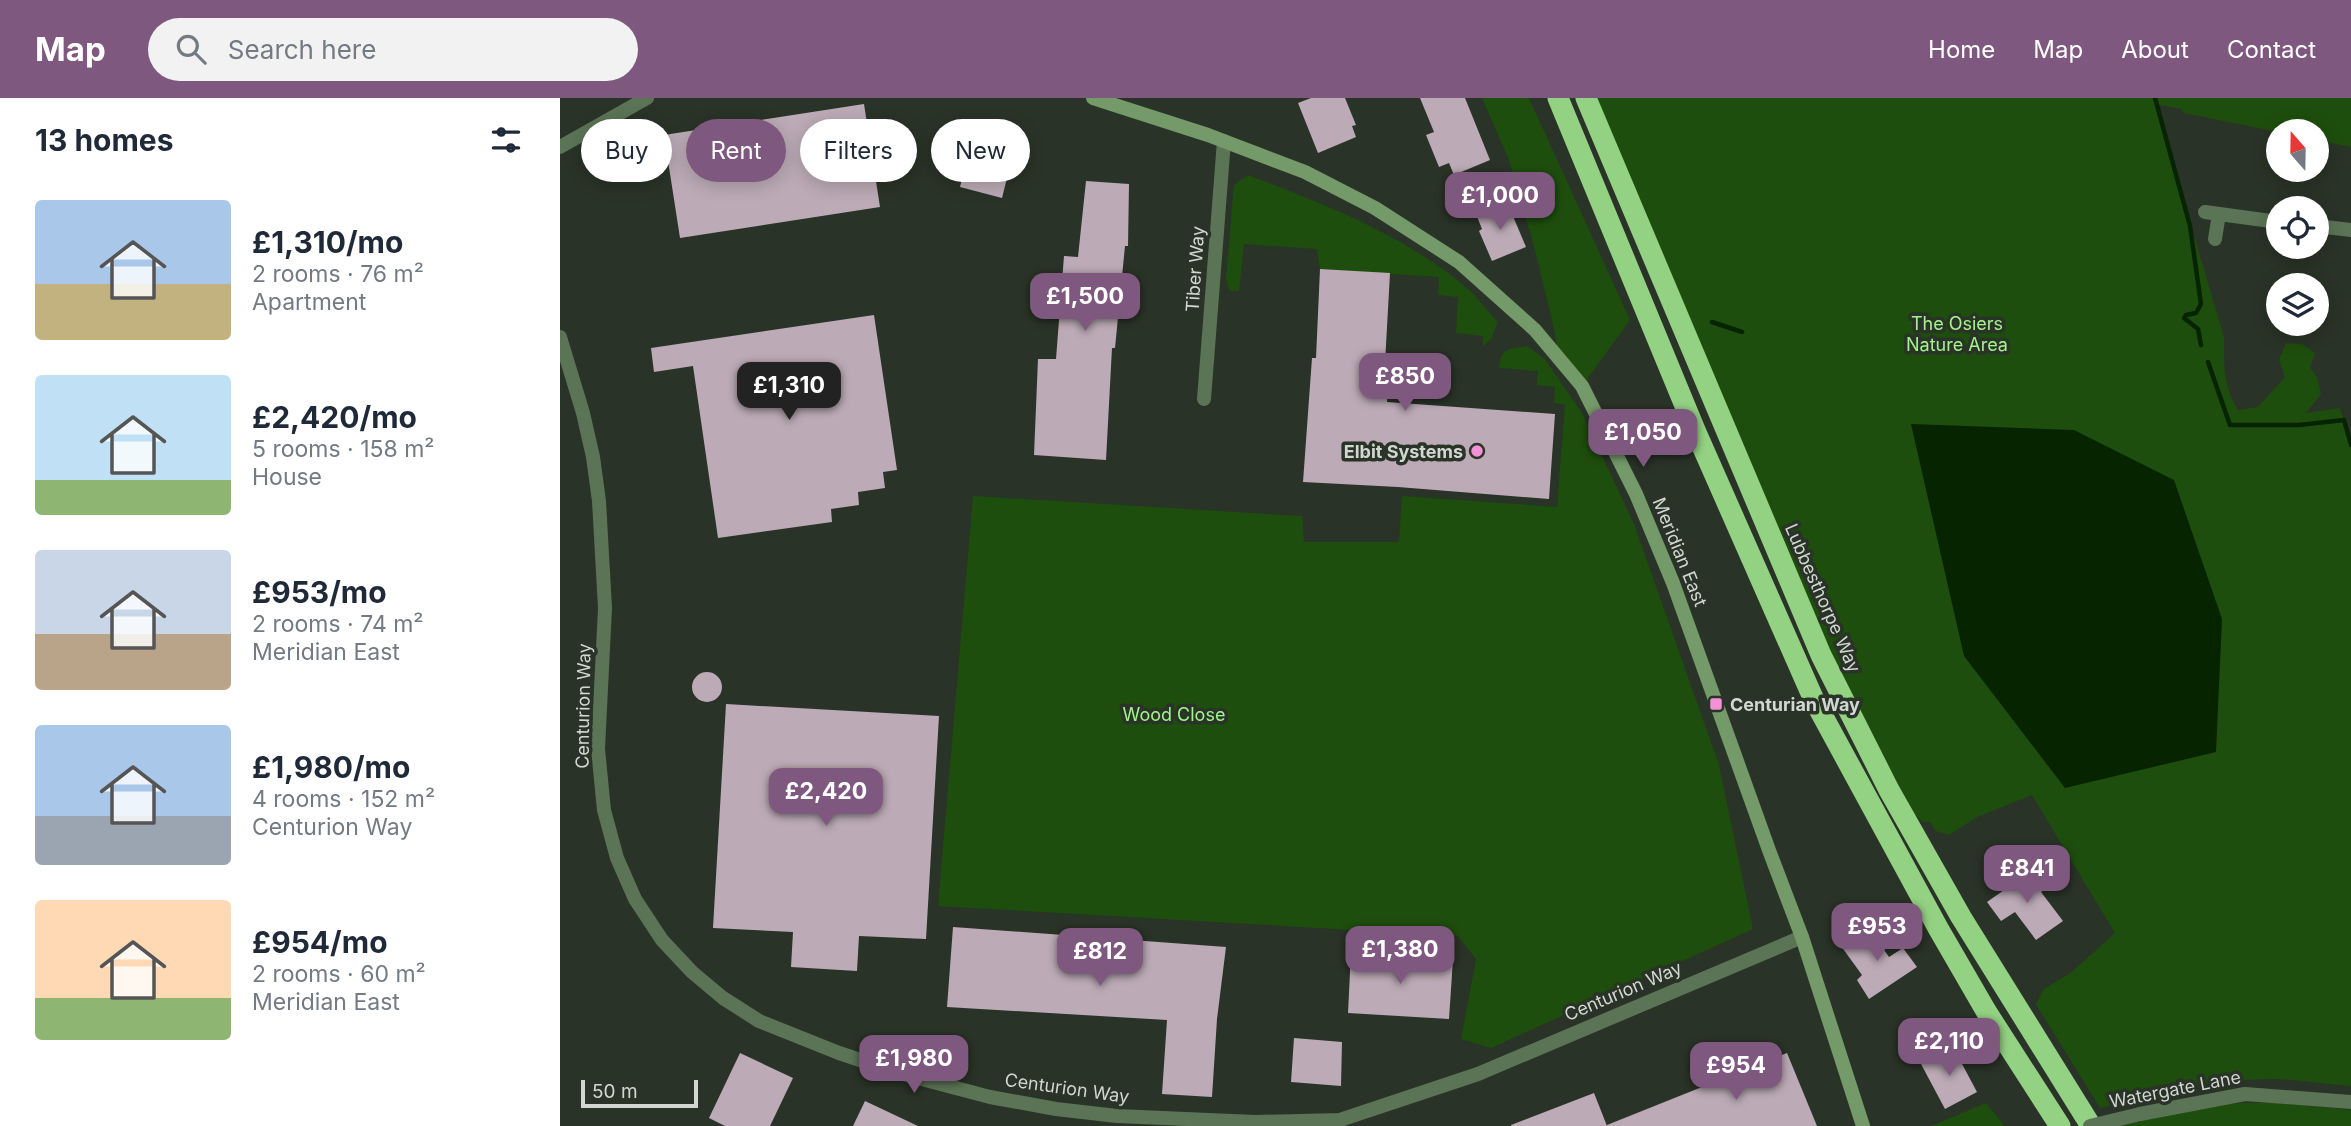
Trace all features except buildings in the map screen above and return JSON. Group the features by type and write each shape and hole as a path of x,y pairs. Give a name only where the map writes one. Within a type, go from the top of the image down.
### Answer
{"highway":[{"path":"1551,98 1595,185"},
{"path":"1558,98 1695,430 1814,700 1938,928 1986,1011 2060,1126"},
{"name":"Lubbesthorpe Way","path":"1586,98 1821,655 1889,790 1961,917 2091,1126"},
{"path":"1592,98 1617,169"}],"street":[{"path":"560,147 647,98"},
{"name":"Meridian East","path":"1095,98 1224,141 1305,172 1375,208 1458,262 1535,330 1582,386 1636,494 1673,583 1802,937 1863,1126"},
{"name":"Tiber Way","path":"1205,399 1224,141"},
{"path":"2215,239 2212,213 2266,220"},
{"path":"2329,227 2351,230"},
{"name":"Centurion Way","path":"560,337 583,413 599,501 605,608 598,749 604,810 617,858 635,899 662,940 692,972 723,998 759,1021 898,1073 965,1091 1056,1109 1117,1116 1255,1122 1340,1119 1478,1074 1802,937"},
{"name":"Watergate Lane","path":"2091,1126 2245,1094 2351,1102"}],"green space":[{"path":"1482,98 1529,98 1630,320 1582,386 1559,358 1534,246 1509,160"},
{"name":"The Osiers Nature Area","path":"1592,98 2351,98 2351,147 2329,142 2329,119 2266,119 2266,130 2184,113 2181,109 2155,104 2224,337 2227,383 2238,410 2258,407 2285,377 2279,360 2286,343 2302,344 2315,353 2310,368 2317,377 2321,394 2306,413 2340,408 2348,436 2351,437 2351,1086 2276,1079 2231,1081 2100,1108 2036,1004 2044,989 2072,972 2115,933 2032,795 1977,817 1949,835 1936,831 1930,822 1923,822 1889,790"},
{"path":"1248,175 1363,223 1445,270 1469,290 1498,322 1491,339 1483,346 1483,336 1456,333 1458,297 1438,295 1439,277 1320,269 1317,249 1244,244 1239,291 1230,291 1226,280 1234,185"},
{"name":"Wood Close","path":"1527,346 1544,358 1582,413 1634,524 1719,765 1753,929 1491,1048 1461,1039 1476,959 1458,936 938,906 973,496 1302,516 1304,542 1399,542 1402,496 1557,507 1565,405 1554,403 1555,387 1537,385 1538,371 1499,368 1502,356 1507,350"},
{"path":"1986,1103 2005,1126 1931,1126"},
{"path":"2278,1103 2351,1110 2351,1126 2116,1126 2213,1105"}],"shaded area":[{"path":"1911,424 2074,430 2174,480 2222,619 2216,752 2065,788 1964,656"}],"waterway":[{"path":"2155,98 2190,226 2201,304 2196,313 2184,318 2198,329 2201,345"},
{"path":"1712,322 1742,332"},
{"path":"2208,362 2230,425 2299,425 2344,420 2351,445"}],"place":[{"name":"Elbit Systems","path":"1477,451"},
{"name":"Centurian Way","path":"1716,704"}]}
